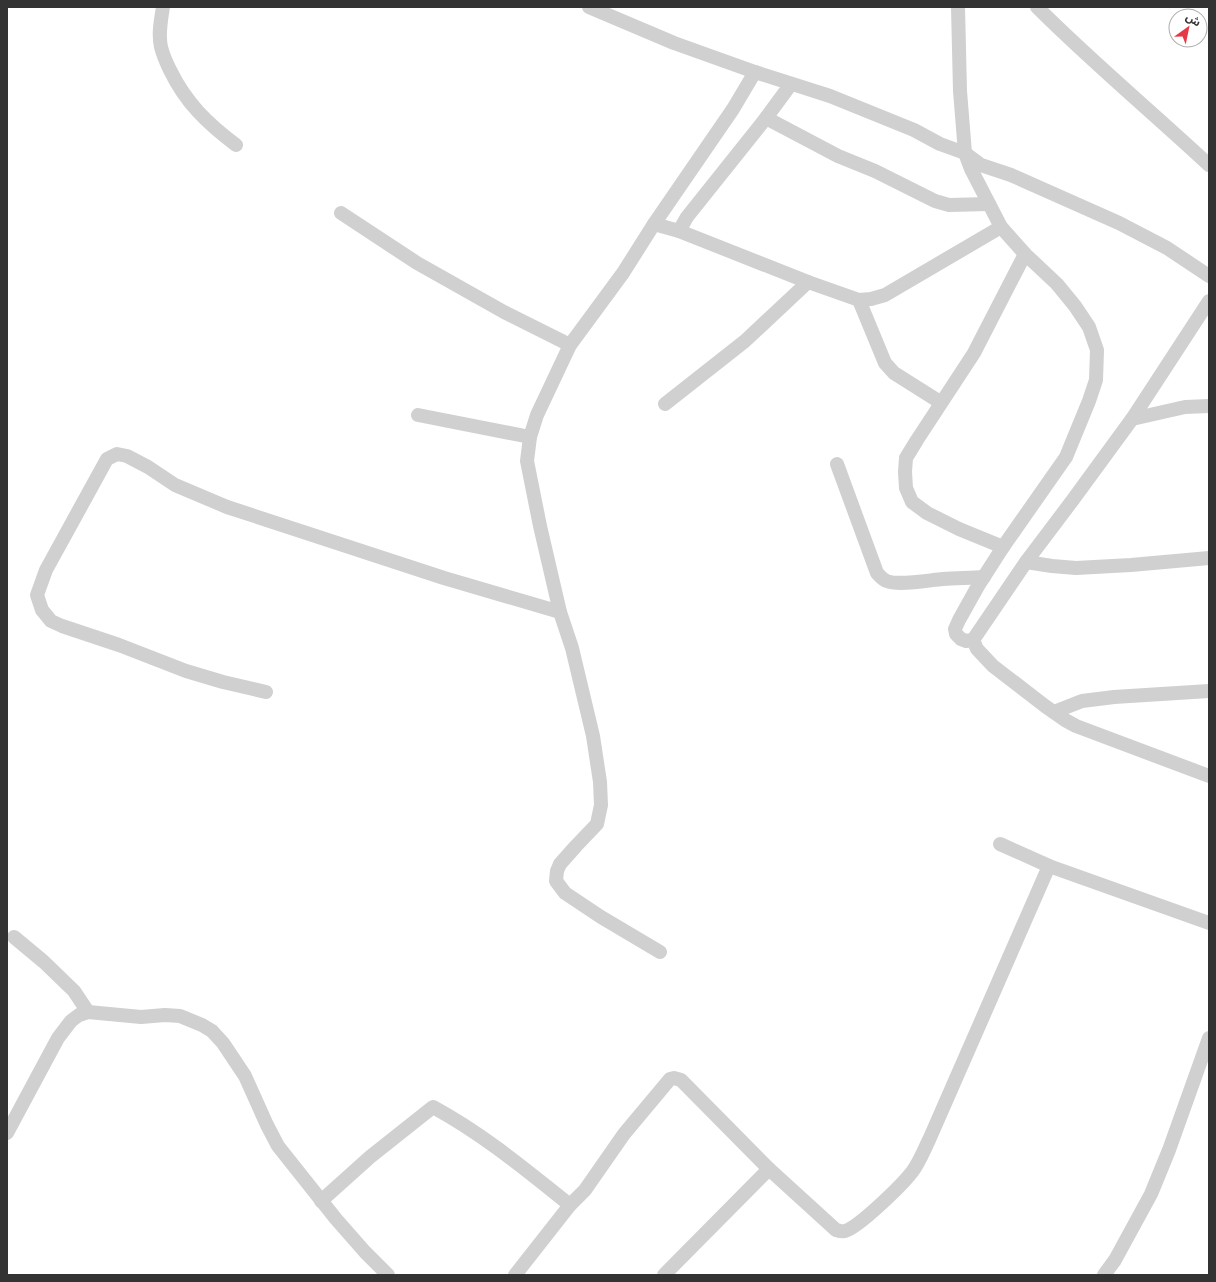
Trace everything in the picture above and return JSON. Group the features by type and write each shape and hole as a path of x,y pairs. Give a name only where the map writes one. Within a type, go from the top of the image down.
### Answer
{"street":[{"path":"163,7 160,27 161,46 166,62 176,84 187,99 214,128 236,145"},
{"path":"589,7 674,43 755,72 830,96 914,130 940,144 965,153 981,165 1018,178 1132,230 1167,248 1209,276"},
{"path":"958,7 960,91 965,153 971,169 1001,227 1025,254 1056,284 1089,327 1097,350 1096,380 1066,457 1003,547 959,620 956,634 962,639 966,641 973,640 1026,562 1072,502 1132,419 1209,301"},
{"path":"1037,7 1122,87 1209,165"},
{"path":"660,952 570,897 556,881 557,871 560,864 597,824 601,805 600,782 593,736 572,648 560,612 540,526 528,461 530,436 537,416 570,345 622,273 733,109 755,72"},
{"path":"679,230 687,217 766,118 791,84"},
{"path":"766,118 838,156 875,171 935,201 949,205 989,204"},
{"path":"341,213 417,263 504,312 570,345"},
{"path":"654,224 679,230 808,282 859,300 871,299 886,295 1001,227"},
{"path":"1003,547 959,529 927,513 912,502 906,488 906,458 940,402 974,353 1025,254"},
{"path":"665,404 745,341 808,282"},
{"path":"859,300 885,362 889,368 894,373 940,402"},
{"path":"1132,419 1184,407 1209,406"},
{"path":"418,415 530,436"},
{"path":"266,692 223,682 186,671 119,645 62,626 51,620 42,610 38,595 46,570 108,459 117,454 128,456 175,485 226,507 444,578 560,612"},
{"path":"837,464 877,573 886,581 912,582 984,577"},
{"path":"1026,562 1076,568 1209,558"},
{"path":"973,640 977,649 993,666 1054,712 1076,726 1209,776"},
{"path":"1054,712 1082,701 1209,692"},
{"path":"1000,844 1049,866 1209,923"},
{"path":"515,1275 570,1206 585,1190 624,1134 656,1094 670,1079 674,1078 681,1080 769,1169 836,1230 845,1231 854,1226 897,1189 913,1171 930,1140 1049,866"},
{"path":"14,937 44,962 74,991 88,1012"},
{"path":"7,1133 58,1038 71,1021 79,1015 88,1012 141,1017 165,1015 180,1016 212,1031 224,1043 244,1076 278,1146 321,1201 365,1252 388,1275"},
{"path":"1104,1275 1115,1260 1151,1194 1169,1150 1209,1038"},
{"path":"321,1201 370,1157 433,1107 461,1122 510,1156 570,1206"},
{"path":"664,1275 769,1169"}]}
